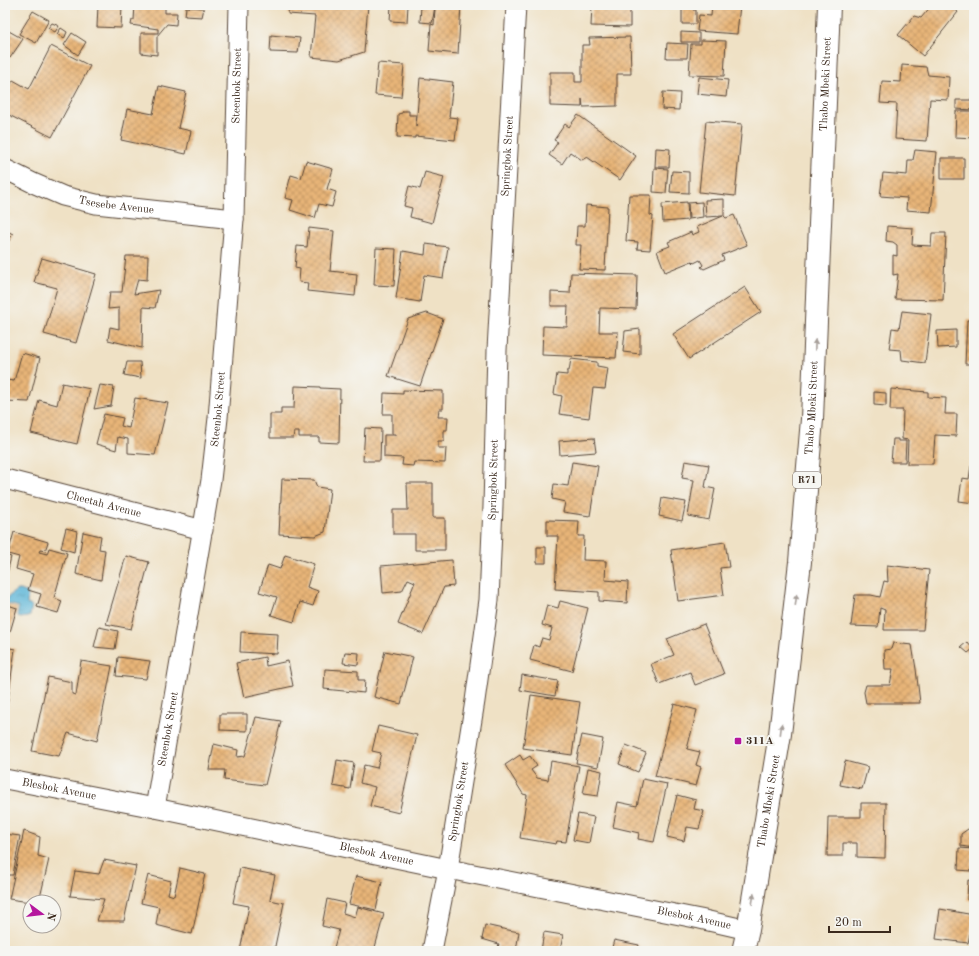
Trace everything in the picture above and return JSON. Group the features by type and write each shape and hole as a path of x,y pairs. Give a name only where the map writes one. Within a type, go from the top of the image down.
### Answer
{"main road":[{"name":"Thabo Mbeki Street","path":"743,951 748,930 780,734 801,554 812,419 829,5"}],"street":[{"name":"Steenbok Street","path":"156,808 211,480 218,418 234,219 239,5"},
{"name":"Springbok Street","path":"432,951 448,869 488,600 493,506 497,350 516,5"},
{"name":"Tsesebe Avenue","path":"5,169 32,183 63,196 96,204 234,219"},
{"name":"Cheetah Avenue","path":"5,478 203,530"},
{"name":"Blesbok Avenue","path":"5,779 156,808 748,930"}],"water":[{"path":"17,590 28,593 27,604 32,606 30,616 20,618 17,614 19,607 5,603 10,595"}],"building":[{"path":"98,5 122,5 121,28 97,27"},
{"path":"135,5 165,5 165,13 177,13 176,25 167,24 157,36 157,55 141,53 141,33 158,33 158,29 131,25 132,20 134,20"},
{"path":"289,5 368,5 364,52 339,60 311,57 315,16 288,14"},
{"path":"391,5 408,5 407,22 390,21"},
{"path":"421,5 461,5 458,54 429,51 431,24 434,25 435,7 432,23 420,22"},
{"path":"592,5 630,5 630,27 591,26"},
{"path":"712,5 740,5 737,34 697,31 699,15 711,16"},
{"path":"932,5 950,5 958,12 923,56 898,35 914,16 921,18"},
{"path":"682,6 693,6 693,10 696,10 696,24 682,24"},
{"path":"186,7 204,8 202,17 185,16"},
{"path":"33,11 49,20 36,43 19,34"},
{"path":"52,23 59,26 55,32 48,28"},
{"path":"61,28 67,32 64,39 57,34"},
{"path":"7,30 23,39 10,58 5,55 5,33"},
{"path":"681,32 699,33 699,42 681,42"},
{"path":"72,33 86,42 78,55 64,45"},
{"path":"271,35 300,38 298,53 270,52"},
{"path":"630,37 631,74 617,74 617,106 583,107 582,99 582,107 550,106 550,72 575,72 575,82 582,82 582,45 590,45 589,38"},
{"path":"701,40 726,41 724,76 689,75 691,44 701,44"},
{"path":"667,43 688,44 687,58 666,58"},
{"path":"51,46 90,66 52,137 5,113 5,94 13,80 29,89"},
{"path":"378,63 404,65 401,97 375,95"},
{"path":"902,65 926,67 928,75 949,77 948,100 930,99 927,141 895,139 897,104 880,103 882,81 901,82"},
{"path":"699,77 728,80 726,97 697,94"},
{"path":"420,78 453,82 449,117 458,118 455,140 415,136 415,138 397,137 398,114 402,113 403,111 409,111 409,115 416,115 416,127"},
{"path":"159,86 186,92 178,128 191,131 186,154 121,140 127,109 153,114"},
{"path":"663,92 680,93 679,110 662,109"},
{"path":"956,100 974,100 974,110 956,109"},
{"path":"956,111 974,111 974,138 955,137"},
{"path":"578,115 636,156 620,180 587,157 582,160 570,152 562,164 549,155 558,142 554,140 565,124 569,127"},
{"path":"706,121 742,124 735,196 699,192"},
{"path":"656,148 670,149 669,167 655,167"},
{"path":"915,150 937,152 931,212 906,210 907,198 880,196 883,173 907,175 908,160 913,160"},
{"path":"941,158 964,158 964,179 941,179"},
{"path":"306,161 333,169 327,189 336,192 332,207 319,204 315,218 290,210 293,200 285,198 291,175 301,178"},
{"path":"654,168 668,169 666,193 653,192"},
{"path":"672,171 689,172 689,193 670,192"},
{"path":"425,172 444,177 432,223 410,217 412,208 404,206 409,186 420,189"},
{"path":"629,195 651,195 650,215 653,216 650,250 637,249 638,242 626,241"},
{"path":"724,199 724,216 726,218 734,215 747,245 722,255 724,260 704,269 701,267 703,265 700,260 694,263 692,261 665,272 657,251 670,246 668,242 691,232 692,235 699,232 697,227 723,216 706,217 705,200"},
{"path":"687,202 688,220 663,222 662,204"},
{"path":"702,202 703,217 689,219 688,203"},
{"path":"586,205 608,207 605,270 579,269 581,245 576,245 577,226 585,226"},
{"path":"887,226 913,228 912,245 931,246 932,233 946,233 943,300 895,299 898,274 893,275 893,255 897,256 897,245 893,242 886,241"},
{"path":"309,228 334,231 330,271 357,274 355,296 307,291 308,283 299,282 300,269 295,268 297,246 307,247"},
{"path":"5,230 13,234 5,247"},
{"path":"426,244 448,247 443,278 424,275 420,302 396,298 403,251 425,255"},
{"path":"376,248 396,249 394,286 374,285"},
{"path":"126,256 148,256 147,280 138,279 134,294 159,290 155,308 143,307 142,348 108,340 110,327 119,329 119,308 108,309 110,292 122,292"},
{"path":"42,258 96,274 76,343 44,334 57,288 34,282"},
{"path":"571,273 637,275 636,309 600,308 599,332 618,332 616,358 542,355 543,326 567,327 568,306 551,306 551,292 570,293"},
{"path":"745,287 761,312 689,359 673,334"},
{"path":"902,311 931,314 925,363 902,360 901,350 889,349 892,328 899,329"},
{"path":"427,313 443,319 420,386 388,376 408,319"},
{"path":"967,320 974,320 974,364 965,364"},
{"path":"640,329 640,354 623,352 625,331"},
{"path":"956,330 956,347 938,348 937,331"},
{"path":"22,353 40,358 29,402 5,401 6,380 14,381"},
{"path":"571,359 597,362 597,366 608,368 605,389 593,388 589,418 559,414 562,396 554,394 557,374 567,375"},
{"path":"127,362 140,362 141,378 124,375"},
{"path":"62,383 90,389 77,444 31,433 39,400 57,405"},
{"path":"100,385 114,387 111,406 94,409"},
{"path":"295,386 340,389 339,443 319,442 319,437 299,437 299,432 294,432 293,438 270,438 270,414 281,414 281,408 294,408"},
{"path":"891,389 928,392 928,397 946,398 945,414 957,414 956,436 935,435 933,464 907,464 908,440 902,439 903,410 890,410"},
{"path":"403,390 443,391 443,409 439,409 438,417 448,417 447,430 444,430 444,441 438,441 438,448 446,448 445,463 414,462 413,466 402,465 403,458 384,457 384,435 396,434 392,434 392,414 383,414 384,393 403,394"},
{"path":"874,392 886,393 886,406 874,405"},
{"path":"135,398 168,403 155,455 128,453 128,439 118,437 116,450 96,444 104,414 123,418 121,426 129,428"},
{"path":"365,428 381,429 380,461 363,461"},
{"path":"594,438 596,452 560,455 559,441"},
{"path":"893,439 898,439 898,441 906,441 905,462 891,462"},
{"path":"685,461 709,465 705,487 715,489 709,520 688,516 694,480 682,478"},
{"path":"572,462 598,466 590,516 563,512 565,502 552,499 554,484 568,486"},
{"path":"971,466 974,466 974,503 959,501 962,478 969,479"},
{"path":"282,479 314,480 317,487 330,489 325,532 315,536 279,534"},
{"path":"407,483 433,483 433,518 445,518 445,550 415,550 415,534 393,534 393,510 408,510"},
{"path":"662,498 686,502 682,521 659,516"},
{"path":"547,520 579,521 578,536 584,536 583,560 606,561 605,580 628,582 627,603 599,601 599,592 555,589 558,536 547,536"},
{"path":"66,528 77,531 74,552 61,548"},
{"path":"14,532 48,542 45,551 40,550 39,552 47,554 49,548 67,553 54,598 62,601 58,613 37,607 41,594 28,590 33,574 16,569 19,557 8,554"},
{"path":"83,532 101,536 99,549 105,550 101,580 76,574"},
{"path":"725,542 729,567 720,568 724,595 678,601 671,550"},
{"path":"537,547 546,547 546,563 537,563"},
{"path":"5,555 11,557 6,578 5,578"},
{"path":"285,555 314,564 307,587 318,591 313,606 300,602 294,622 271,615 277,597 259,592 268,565 280,569"},
{"path":"126,556 149,562 131,629 106,624"},
{"path":"452,560 454,586 444,587 423,634 398,624 415,582 408,579 402,591 383,593 381,566"},
{"path":"887,565 929,570 923,630 884,630 885,610 880,608 878,627 851,626 855,595 871,595 880,597 884,581 888,582"},
{"path":"560,601 588,608 572,671 530,660 534,645 539,647 542,638 549,640 552,628 542,625 547,605 558,608"},
{"path":"5,604 17,608 10,632 5,630"},
{"path":"704,624 724,674 695,685 690,672 659,684 651,664 674,655 667,639"},
{"path":"99,627 118,631 115,649 94,647"},
{"path":"241,632 278,634 277,654 240,652"},
{"path":"967,642 973,649 968,653 961,647"},
{"path":"893,643 912,645 920,703 866,703 864,692 866,685 890,685 893,669 885,669 884,650 891,649"},
{"path":"5,647 15,649 6,714 5,714"},
{"path":"385,651 413,657 401,704 374,697"},
{"path":"345,652 359,653 358,665 343,663"},
{"path":"118,657 150,661 146,679 116,676"},
{"path":"265,657 266,666 288,661 293,686 244,697 236,663"},
{"path":"81,661 112,666 97,741 68,733 59,756 32,751 48,677 72,682 72,694 76,695"},
{"path":"325,669 358,671 358,680 365,680 364,693 324,689"},
{"path":"522,675 558,681 555,696 520,690"},
{"path":"531,695 580,702 572,755 523,748"},
{"path":"674,704 697,710 687,749 700,752 696,765 701,767 696,786 655,776"},
{"path":"220,714 247,714 247,731 220,730"},
{"path":"256,717 281,721 265,785 224,780 225,770 209,770 214,744 238,750 237,757 245,756"},
{"path":"378,726 417,735 399,813 370,806 375,787 360,783 364,765 377,768 381,753 372,751"},
{"path":"582,735 603,739 598,767 576,763"},
{"path":"626,745 646,753 638,772 619,764"},
{"path":"520,755 523,760 530,756 537,766 531,770 537,778 548,780 551,761 579,766 566,842 557,841 556,844 520,838 527,795 523,794 505,765"},
{"path":"337,760 354,763 350,789 333,786"},
{"path":"845,761 868,767 862,789 840,785"},
{"path":"588,768 602,771 598,796 583,794"},
{"path":"643,779 667,784 654,842 638,839 639,833 613,827 618,802 637,806"},
{"path":"677,795 696,800 694,809 704,811 699,829 687,827 684,841 667,837"},
{"path":"861,803 886,803 885,858 857,857 857,843 843,843 843,856 827,856 828,817 861,817"},
{"path":"578,814 594,817 589,843 573,840"},
{"path":"968,829 974,830 974,848 961,846 961,834"},
{"path":"24,831 40,837 38,856 49,859 41,894 22,894 22,901 9,899"},
{"path":"5,834 20,836 13,875 5,875"},
{"path":"959,848 973,849 971,871 958,870"},
{"path":"104,860 136,866 124,921 97,921 104,899 70,896 75,871 99,874"},
{"path":"180,868 205,874 192,934 156,925 159,907 141,903 148,875 171,881 168,894 174,896"},
{"path":"240,868 275,875 270,900 284,903 274,951 240,951 249,906 233,903"},
{"path":"356,876 382,882 376,910 349,904"},
{"path":"968,880 974,881 974,901 967,900"},
{"path":"327,899 345,903 343,913 355,917 358,907 384,914 374,951 333,951 339,930 322,926"},
{"path":"940,909 974,915 968,943 936,939"},
{"path":"485,925 519,932 516,951 497,951 499,944 482,939"},
{"path":"544,932 563,935 560,951 541,951"},
{"path":"614,940 639,945 637,951 611,951"}],"place":[{"name":"311A","path":"738,741"}]}
